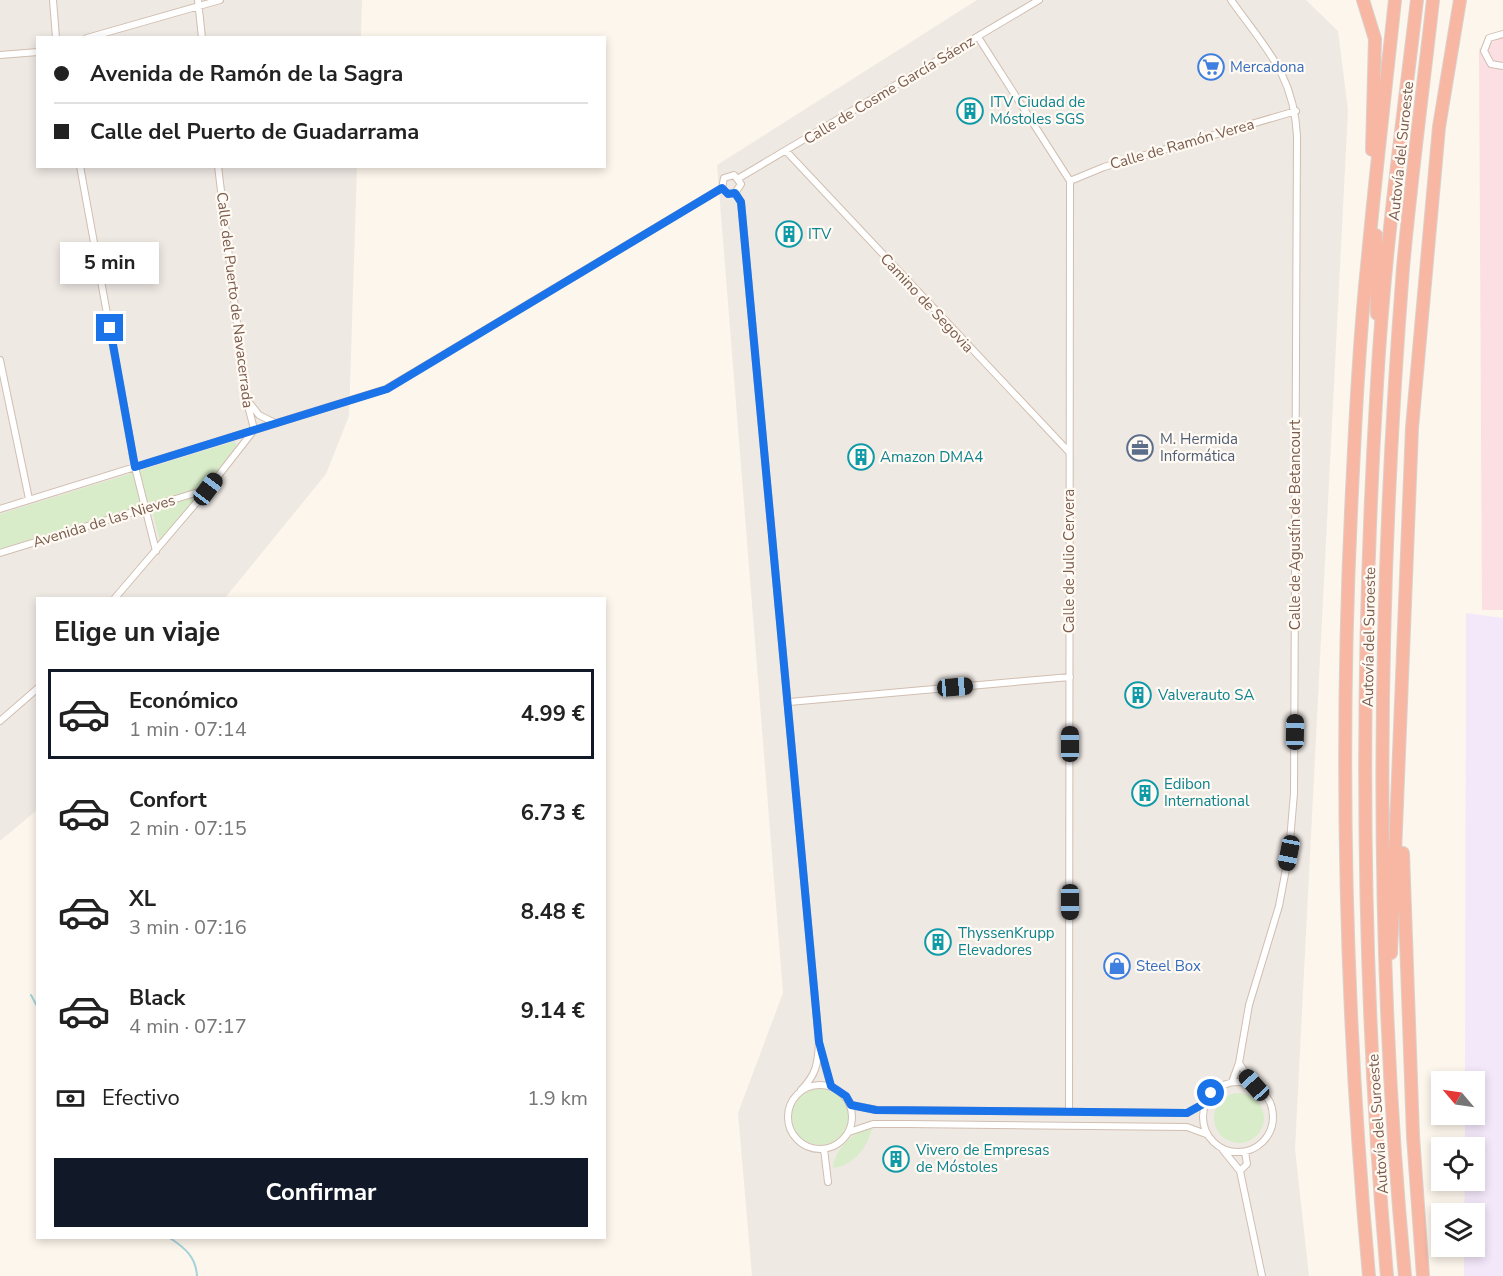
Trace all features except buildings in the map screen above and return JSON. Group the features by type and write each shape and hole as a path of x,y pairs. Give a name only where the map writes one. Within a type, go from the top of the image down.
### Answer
{"highway":[{"path":"1363,0 1375,39 1376,72 1368,195 1368,256"},
{"path":"1369,1276 1355,1085 1346,863 1351,514 1368,256 1395,0"},
{"name":"Autovía del Suroeste","path":"1387,1276 1369,1027 1365,796 1366,646 1377,381 1417,0"},
{"name":"Autovía del Suroeste","path":"1405,1276 1387,1041 1381,851 1386,540 1404,265 1433,0"},
{"path":"1394,1152 1397,1124 1391,951 1416,372 1439,127 1460,0"},
{"path":"1376,180 1377,381"},
{"path":"1400,738 1412,1113 1423,1276"}],"street":[{"path":"53,0 57,36"},
{"path":"94,36 198,4 220,0"},
{"name":"Calle de Cosme García Sáenz","path":"739,178 1039,0"},
{"name":"Calle de Agustín de Betancourt","path":"1231,0 1279,64 1296,111 1294,793 1289,853 1279,906 1249,1005 1239,1063 1232,1082"},
{"path":"198,4 202,36"},
{"path":"1503,34 1489,38 1484,48 1489,62 1503,66"},
{"path":"978,37 1070,181"},
{"path":"0,55 36,52"},
{"name":"Calle de Ramón Verea","path":"1070,181 1104,167 1296,111"},
{"name":"Camino de Segovia","path":"786,151 1019,402 1069,452"},
{"path":"80,168 135,467 156,551"},
{"name":"Calle del Puerto de Navacerrada","path":"116,597 208,489 254,429 246,398 218,168"},
{"path":"0,508 387,389 722,188 725,177 731,175 739,178 741,186 735,193 728,194 722,188"},
{"name":"Calle de Julio Cervera","path":"1070,181 1070,1112"},
{"path":"735,193 741,202 819,1042 817,1069 813,1078 801,1090 793,1099 788,1111 788,1123 793,1134 801,1143 812,1148 824,1149 843,1140 852,1123 851,1105 846,1096 831,1086 821,1084 801,1090"},
{"path":"0,360 29,499"},
{"path":"246,398 259,415 276,423"},
{"name":"Avenida de las Nieves","path":"0,553 208,489"},
{"path":"789,702 1070,677"},
{"path":"0,721 36,690"},
{"path":"819,1042 831,1086"},
{"path":"1222,1149 1245,1152 1264,1141 1273,1121 1269,1100 1254,1085 1239,1063"},
{"path":"851,1105 876,1110 1187,1113 1205,1103 1221,1086 1232,1082 1254,1085"},
{"path":"1205,1103 1202,1119 1206,1134"},
{"path":"849,1132 876,1124 1187,1127 1206,1134 1240,1171 1262,1276"},
{"path":"824,1149 828,1182"},
{"path":"1240,1171 1246,1164 1245,1152"}],"shaded area":[{"path":"0,0 362,0 361,36 36,36 36,168 357,168 349,416 326,474 226,597 36,597 36,811 0,841"},
{"path":"977,0 1306,0 1338,31 1348,110 1295,1149 1309,1276 752,1276 738,1113 783,993 717,165"},
{"path":"1503,36 1503,610 1482,610 1479,49"},
{"path":"1466,613 1503,618 1503,1276 1464,1276 1464,1257 1485,1257 1485,1203 1464,1203 1465,1191 1485,1191 1485,1137 1465,1137 1465,1125 1485,1125 1485,1071 1465,1071"}],"green space":[{"path":"235,441 237,447 160,541 150,503 0,549 0,514"},
{"path":"820,1089 831,1091 840,1097 846,1106 848,1117 846,1128 840,1137 831,1143 820,1145 809,1143 800,1137 794,1128 792,1117 794,1106 800,1097 809,1091"},
{"path":"1239,1093 1257,1100 1264,1118 1257,1136 1239,1143 1221,1136 1214,1118 1221,1100"},
{"path":"864,1129 872,1129 863,1149 847,1164 833,1168 836,1156 844,1145 853,1135"}],"waterway":[{"path":"31,995 36,1004"},
{"path":"171,1239 192,1258 197,1276"}],"place":[{"name":"Mercadona","path":"1211,67"},
{"name":"ITV Ciudad de Móstoles SGS","path":"970,111"},
{"name":"ITV","path":"789,234"},
{"name":"M. Hermida Informática","path":"1140,448"},
{"name":"Amazon DMA4","path":"861,457"},
{"name":"Valverauto SA","path":"1138,695"},
{"name":"Edibon International","path":"1145,793"},
{"name":"ThyssenKrupp Elevadores","path":"938,942"},
{"name":"Steel Box","path":"1117,966"},
{"name":"Vivero de Empresas de Móstoles","path":"896,1159"}],"route":[{"path":"110,328 135,467 387,389 722,188 728,194 735,193 741,202 819,1042 825,1071 831,1086 846,1096 851,1105 876,1110 1187,1113 1205,1103 1211,1093"}]}
